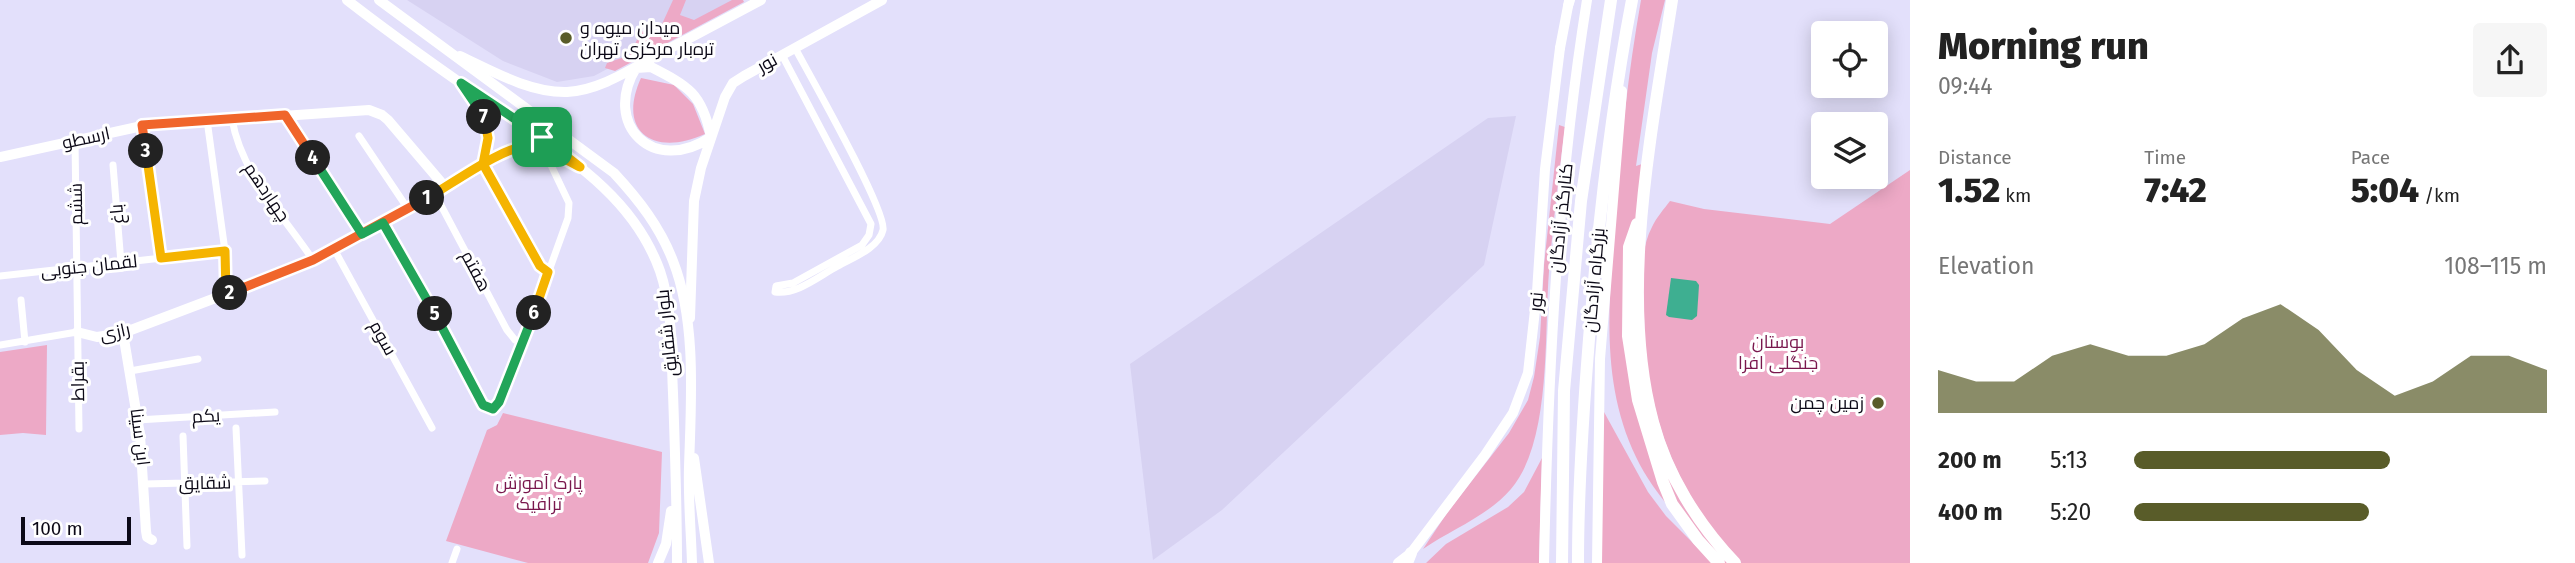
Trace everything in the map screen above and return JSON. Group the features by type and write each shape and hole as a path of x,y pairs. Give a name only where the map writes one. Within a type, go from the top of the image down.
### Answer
{"highway":[{"name":"بزرگراه آزادگان","path":"1562,563 1564,391 1581,201 1611,0"},
{"name":"بزرگراه آزادگان","path":"1578,563 1581,440 1600,205 1632,0"},
{"path":"1672,0 1639,246 1642,368 1653,424 1676,480 1695,514 1735,563"},
{"path":"1643,205 1629,247 1628,336 1636,389 1645,426 1672,504 1719,563"}],"main road":[{"name":"بلوار شقایق","path":"347,0 392,35 542,137 616,199 636,223 661,274 667,300 677,563"},
{"name":"بلوار شقایق","path":"379,0 614,173 641,203 658,229 674,262 683,298 689,343 692,563"},
{"path":"444,48 516,81 564,92 590,89 761,0"},
{"name":"نور","path":"689,343 694,201 701,168 725,97 733,83 882,0"},
{"name":"کنارگذر آزادگان","path":"1545,563 1547,401 1554,297 1562,199 1587,0"},
{"name":"نور","path":"1398,563 1409,558 1499,434 1520,399 1528,373 1537,292 1545,169 1560,48 1569,2"},
{"path":"1597,563 1600,359 1627,27"},
{"path":"651,66 689,88 703,110 711,136 701,144 679,151 658,150 643,142 629,124 626,108 626,85 631,70 651,66"},
{"path":"461,83 487,125 487,151 483,164"},
{"name":"ارسطو","path":"0,157 142,125 369,110 382,115 446,188"},
{"path":"225,251 226,294 313,260 511,150 531,146 580,167"},
{"name":"رازی","path":"77,332 97,337 123,332 226,294"},
{"name":"ابن سینا","path":"123,332 131,371 145,484 146,531 147,537 152,540"},
{"path":"691,443 709,563"},
{"path":"658,563 666,544 676,484"}],"street":[{"path":"782,55 871,223 869,234 862,245 793,283 776,286 775,292 782,293 796,290 863,252 877,241 883,230 882,220 868,186 795,48"},
{"path":"285,115 362,234"},
{"name":"چهاردهم","path":"232,119 235,140 247,165 313,260"},
{"path":"206,120 225,251"},
{"path":"142,125 161,258"},
{"path":"359,136 408,209"},
{"name":"ششم","path":"75,140 77,332"},
{"path":"383,223 417,279 483,405 493,409 499,402 523,343 568,218 569,203 550,163"},
{"path":"483,164 540,266 548,272"},
{"name":"باغ","path":"113,165 121,262"},
{"name":"هفتم","path":"435,194 507,330 515,340 523,343"},
{"name":"سوم","path":"334,249 432,428"},
{"name":"لقمان جنوبی","path":"0,276 225,251"},
{"path":"21,300 25,342"},
{"name":"رازی","path":"0,345 77,332"},
{"name":"بقراط","path":"77,332 79,429"},
{"path":"131,371 198,359"},
{"name":"یکم","path":"137,420 275,412"},
{"path":"236,428 242,555"},
{"name":"یکم","path":"183,436 187,546"},
{"name":"شقایق","path":"145,484 265,481"},
{"path":"452,563 457,549"}],"shaded area":[{"name":"میدان میوه و تره‌بار مرکزی تهران","path":"407,0 736,0 594,76 557,82 503,61"},
{"path":"1516,116 1484,265 1222,510 1153,560 1130,364 1488,118"},
{"path":"1671,278 1696,281 1699,285 1697,316 1692,320 1666,315"}],"green space":[{"path":"673,0 686,0 680,15 694,20 732,0 744,2 615,71 605,68 607,63 630,55 641,31 657,35"},
{"path":"1641,0 1665,0 1652,53 1636,166 1642,164 1637,222 1650,426 1728,563 1724,563 1675,514 1644,472 1625,429 1612,371 1610,312 1617,194 1628,83"},
{"path":"641,78 674,85 693,104 705,134 670,143 656,141 645,135 637,126 633,113"},
{"path":"1559,125 1565,127 1549,271 1544,385 1534,443 1524,468 1502,499 1481,515 1423,549 1447,513 1509,433 1528,400 1540,337 1544,265"},
{"name":"بوستان جنگلی افرا","path":"1910,170 1910,563 1741,563 1698,508 1681,479 1658,419 1646,353 1642,271 1648,237 1670,201 1704,209 1830,224 1882,189 1888,189 1888,185"},
{"path":"47,345 46,435 0,435 0,352"},
{"path":"1604,412 1648,492 1666,516 1713,563 1598,563"},
{"name":"پارک آموزش ترافیک","path":"503,413 662,452 659,533 648,563 528,563 446,541 487,430 497,425"},
{"path":"1542,458 1539,563 1426,563 1446,544 1508,507 1524,492"}],"place":[{"name":"میدان میوه و تره‌بار مرکزی تهران","path":"566,38"},
{"name":"زمین چمن","path":"1878,403"}],"route":[{"path":"542,137 461,83 487,125 487,151 483,164 540,266 548,272 523,343 499,402 493,409 483,405 417,279 383,223 362,234 285,115 142,125 161,258 225,251 226,294 313,260 383,223 446,188 483,164 511,150 531,146 580,167 542,137"}]}
